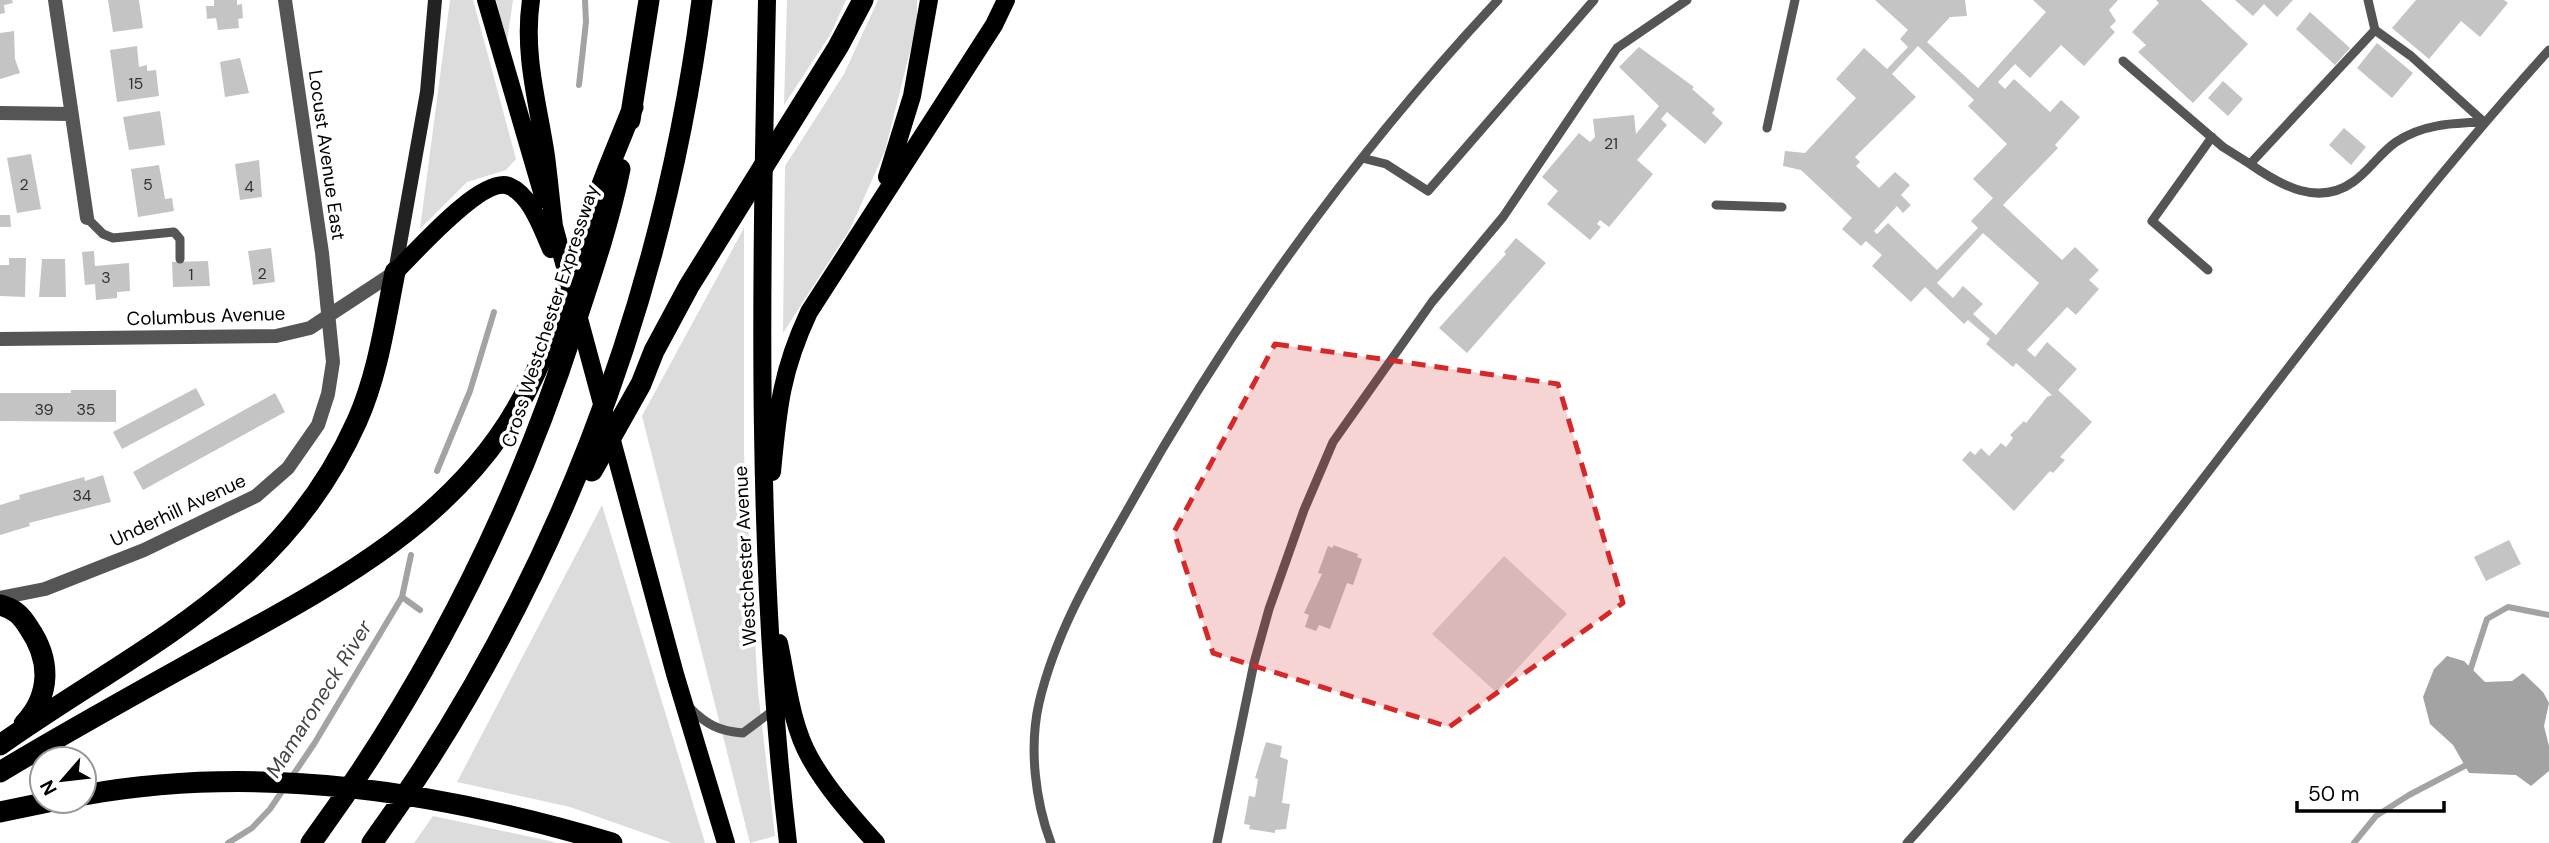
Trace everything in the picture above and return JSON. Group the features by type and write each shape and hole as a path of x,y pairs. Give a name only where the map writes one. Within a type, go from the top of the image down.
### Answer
{"highway":[{"name":"Cross Westchester Expressway","path":"311,843 369,761 425,669 492,542 522,475 548,409 600,247 633,107 649,0"},
{"path":"539,561 592,444 651,262 685,117 702,0"},
{"path":"372,843 432,756 470,692 539,561 641,384 654,351 689,286 838,47 863,0"},
{"path":"0,772 309,598 393,545 437,506 484,455 517,410 532,380 555,328 597,198 633,107"},
{"path":"5,742 196,617 235,586 270,552 332,471 358,419 379,353 395,272"},
{"path":"0,605 20,614 38,641 46,675 42,698 32,715 5,742"},
{"path":"98,793 176,784 280,782 377,791 476,807 612,843"},
{"path":"0,812 28,806"}],"main road":[{"path":"395,272 427,92 435,0"},
{"path":"486,0 533,169 573,296 684,702 726,843"},
{"path":"531,0 528,46 547,211"},
{"name":"Westchester Avenue","path":"767,0 762,267 764,545 775,709 788,843"},
{"path":"879,200 912,96 929,0"},
{"path":"764,545 780,387 790,351 809,312 994,25 1006,0"},
{"path":"395,272 475,196 487,188 510,186 547,211"},
{"path":"765,575 794,712 808,756 837,799 876,843"}],"street":[{"path":"55,0 87,218"},
{"name":"Locust Avenue East","path":"285,0 328,316"},
{"path":"0,113 71,114"},
{"name":"Columbus Avenue","path":"0,339 276,336 310,328 395,272"},
{"name":"Underhill Avenue","path":"0,598 45,589 144,550 248,500 269,487 306,446 318,425 328,394 333,362 328,316"}],"lane":[{"path":"1051,843 1040,806 1035,747 1038,705 1062,630 1183,413 1279,268 1362,158 1498,0"},
{"path":"1362,158 1386,164 1428,191 1594,0"},
{"path":"1217,843 1254,663 1269,609 1304,510 1333,442 1433,302 1503,217 1617,48 1687,0"},
{"path":"1767,128 1796,0"},
{"path":"2368,0 2375,30 2411,55 2484,122"},
{"path":"2250,164 2375,30"},
{"path":"1907,843 1985,757 2382,244 2484,122 2549,50"},
{"path":"2123,61 2212,137 2280,185 2306,193 2324,193 2351,184 2397,142 2425,128 2484,122"},
{"path":"2208,270 2151,221 2212,137"},
{"path":"1716,205 1782,207"},
{"path":"87,218 103,234 113,238 174,232 180,239 180,259"},
{"path":"684,702 705,723 721,731 743,733 775,709"}],"highlighted area":[{"path":"1275,344 1558,384 1623,603 1449,727 1213,653 1174,532"}],"shaded area":[{"path":"450,0 473,0 516,159 506,170 467,182 420,229"},
{"path":"496,0 513,0 507,42"},
{"path":"787,0 846,0 830,35 784,105"},
{"path":"878,0 917,0 917,23 885,151 850,229 783,333 785,166 844,74"},
{"path":"744,228 744,455 758,691 775,836 750,843 642,416"},
{"path":"602,505 705,843 672,843 570,807 457,782"},
{"path":"1504,556 1567,614 1496,692 1432,634"},
{"path":"2447,656 2464,661 2485,682 2512,681 2523,673 2543,692 2549,703 2544,726 2549,746 2549,771 2531,786 2516,775 2469,773 2453,745 2430,724 2423,697 2434,669"},
{"path":"433,816 550,841 556,843 414,843"}],"building":[{"path":"0,0 12,0 13,3 4,5 5,13 0,14"},
{"path":"108,0 139,0 143,28 113,32"},
{"path":"214,0 237,0 237,5 242,4 243,18 238,19 239,28 218,30 216,18 207,19 206,6 214,6"},
{"path":"1875,0 1965,0 1967,16 1950,17 1927,42 1978,88 2046,12 2033,0 2118,0 2109,10 2116,21 2110,27 2115,32 2084,66 2061,45 2030,78 2015,64 1998,82 2005,89 2014,79 2050,112 2061,100 2080,117 2055,145 2058,148 2003,205 2062,260 2075,247 2099,270 2089,280 2099,289 2076,315 2067,307 2027,350 2035,357 2047,342 2077,369 2058,390 2092,422 2060,457 2065,460 2053,473 2050,471 2014,511 1962,460 1970,451 1975,455 1981,448 1989,456 2001,443 2006,447 2013,438 2010,435 2024,421 2026,423 2047,397 2052,395 2016,363 2013,367 1986,344 1990,339 1968,320 1964,324 1925,287 1911,302 1872,266 1882,255 1866,241 1861,246 1842,229 1852,218 1801,170 1783,166 1785,151 1805,153 1856,98 1836,79 1864,48 1887,69 1908,47 1900,39 1908,30","holes":["1918,46 1974,100 1968,106 2007,144 1973,179 1993,198 1971,221 1978,228 1937,270 1888,223 1877,234 1874,231 1897,206 1903,213 1911,205 1901,195 1910,185 1895,172 1879,188 1856,166 1860,162 1855,157 1916,97 1892,74","1983,233 2039,283 1996,335 1973,314 1983,304 1963,286 1953,298 1937,283"]},
{"path":"2156,0 2201,0 2248,44 2193,103 2138,52 2146,45 2132,32 2159,3"},
{"path":"2235,0 2293,0 2277,17 2264,4 2253,16"},
{"path":"2416,0 2504,0 2508,3 2480,37 2461,21 2429,59 2392,28"},
{"path":"2310,12 2350,48 2335,65 2296,29"},
{"path":"14,31 15,59 20,73 0,79 0,33"},
{"path":"2377,43 2413,73 2392,98 2357,68"},
{"path":"137,46 139,67 147,65 147,71 156,70 159,96 117,102 110,50"},
{"path":"1639,47 1694,87 1692,89 1715,109 1712,113 1723,123 1705,144 1667,112 1661,119 1667,125 1637,160 1653,174 1609,227 1600,220 1597,224 1601,227 1590,240 1547,204 1558,191 1542,177 1579,133 1590,142 1595,137 1593,119 1634,115 1636,134 1659,106 1619,67"},
{"path":"240,58 249,93 225,97 220,62"},
{"path":"2223,81 2243,99 2228,116 2208,98"},
{"path":"160,111 165,145 129,150 123,117"},
{"path":"2344,128 2366,147 2351,165 2329,145"},
{"path":"31,154 41,209 17,213 7,158"},
{"path":"259,160 262,197 240,200 235,164"},
{"path":"159,165 165,199 172,198 174,211 138,217 131,169"},
{"path":"0,215 10,215 11,227 0,227"},
{"path":"1516,238 1546,263 1467,353 1439,328 1506,254 1504,252"},
{"path":"271,248 275,282 253,285 248,251"},
{"path":"94,251 95,266 129,263 130,291 117,292 117,298 96,300 95,284 85,285 82,252"},
{"path":"9,258 26,258 25,297 0,296 0,265 9,265"},
{"path":"42,259 65,259 66,297 39,297"},
{"path":"208,261 210,286 173,287 172,262"},
{"path":"196,388 205,405 122,449 113,432"},
{"path":"71,390 116,390 116,422 0,421 0,393 71,393"},
{"path":"275,393 285,412 143,490 133,472"},
{"path":"103,475 111,502 29,523 30,526 0,535 0,505 20,499 19,495 84,477 85,481"},
{"path":"2509,540 2521,564 2486,581 2474,557"},
{"path":"1333,545 1358,554 1357,557 1362,559 1353,585 1347,583 1330,629 1319,625 1316,631 1305,627 1309,615 1304,613 1322,574 1318,573 1328,546 1333,548"},
{"path":"1266,742 1282,746 1280,757 1288,760 1282,803 1290,804 1286,829 1275,830 1275,833 1249,829 1250,825 1244,824 1249,796 1255,797 1258,779 1255,778"}],"waterway":[{"name":"Mamaroneck River","path":"579,85 586,22 585,0"},
{"name":"Mamaroneck River","path":"437,471 470,391 494,312"},
{"name":"Mamaroneck River","path":"228,843 252,828 270,809 314,744 402,597 411,555"},
{"path":"402,597 420,610"},
{"path":"2469,674 2487,619 2508,607 2549,615"},
{"path":"2354,843 2376,816 2409,795 2472,762"}]}
